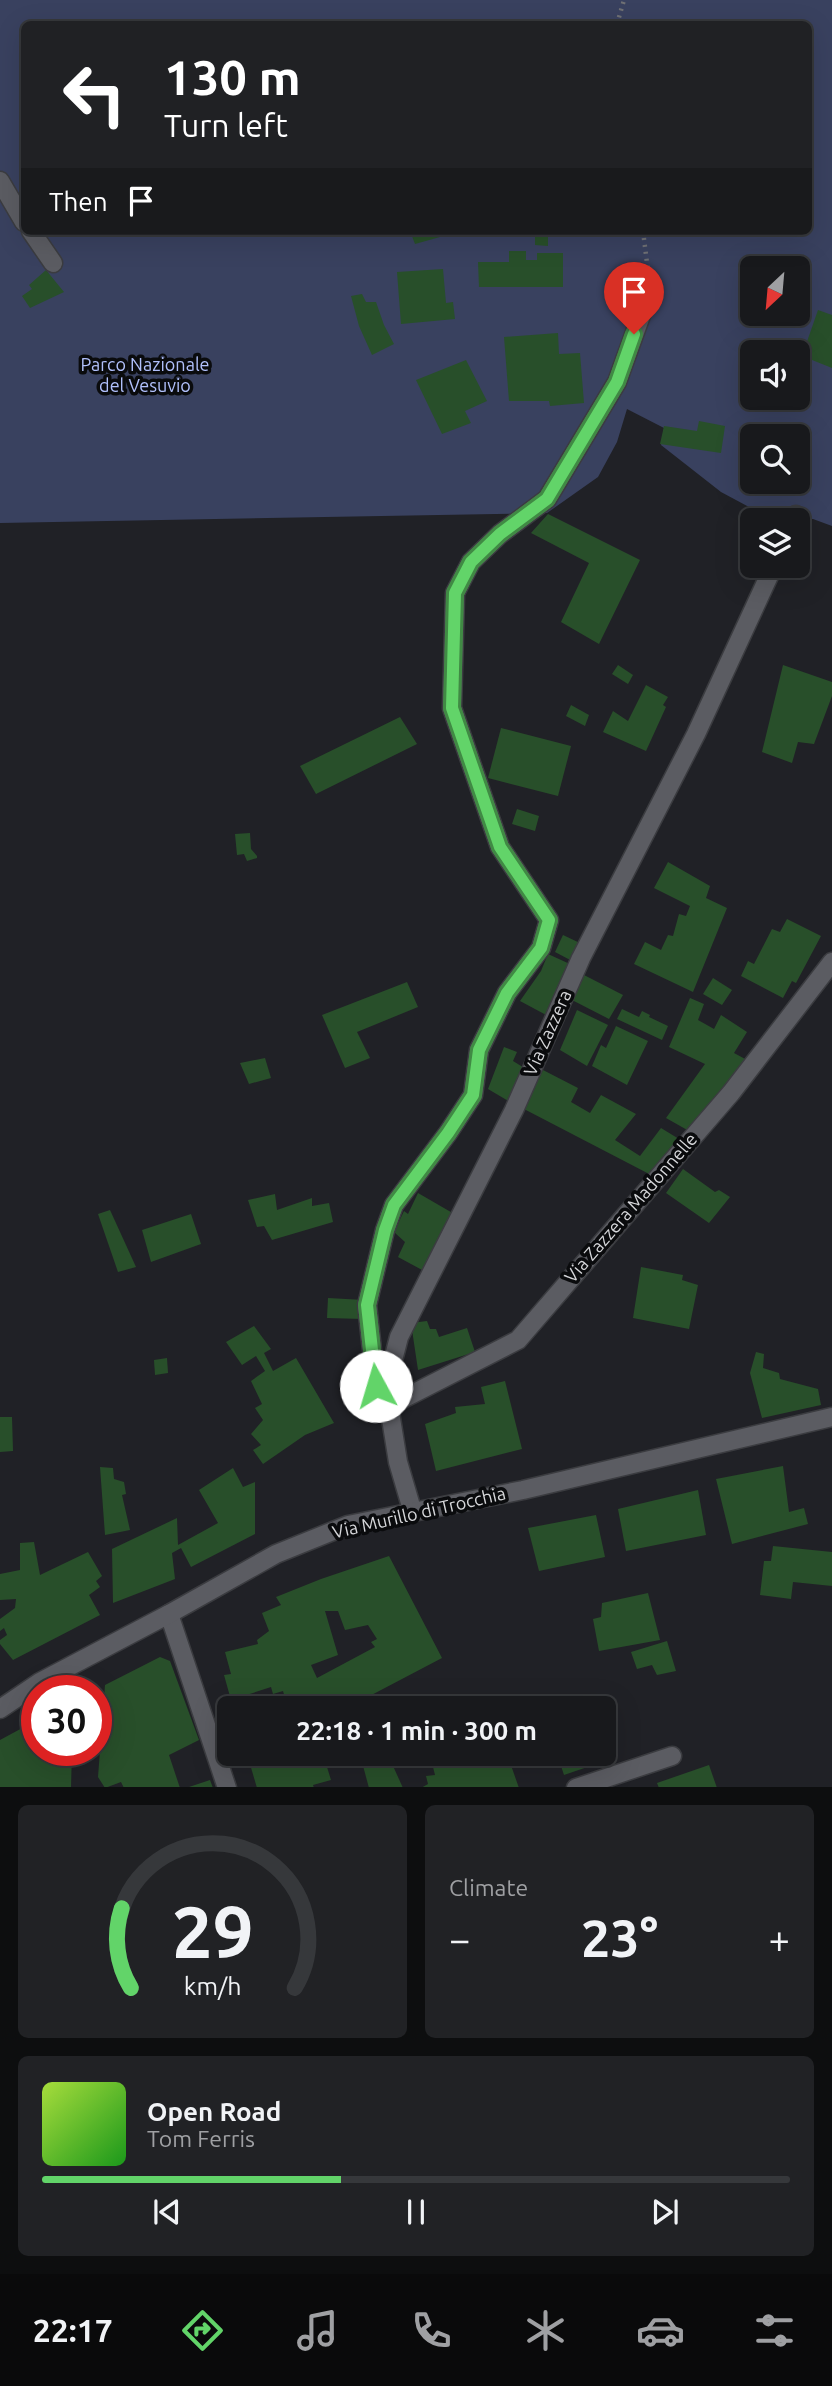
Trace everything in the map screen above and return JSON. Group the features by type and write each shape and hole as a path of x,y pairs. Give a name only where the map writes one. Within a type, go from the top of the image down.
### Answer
{"street":[{"path":"0,181 21,217"},
{"path":"34,235 53,263"},
{"path":"387,1401 376,1386 367,1305 385,1230 394,1205 473,1095 479,1050 507,993 541,948 549,920 500,847 452,708 455,593 471,562 500,534 547,499 617,382 643,310"},
{"name":"Via Zazzera","path":"413,1513 398,1462 387,1401 400,1337 514,1110 582,958 696,734 768,578"},
{"name":"Via Zazzera Madonnelle","path":"387,1401 468,1368 518,1340 730,1093 832,962"},
{"name":"Via Murillo di Trocchia","path":"0,1709 40,1682 169,1615 276,1554 348,1525 523,1490 832,1417"},
{"path":"169,1615 227,1787"},
{"path":"576,1787 672,1756"}],"path":[{"path":"618,21 624,0"},
{"path":"643,310 649,279 644,235"}],"green space":[{"name":"Parco Nazionale del Vesuvio","path":"0,0 832,0 832,526 810,519 810,508 752,508 721,492 661,445 664,428 627,409 617,442 598,477 547,513 0,523"}],"building":[{"path":"412,235 440,237 415,244"},
{"path":"535,235 548,235 548,246 535,245"},
{"path":"509,251 526,251 526,260 537,260 537,253 563,253 563,287 479,287 478,262 509,262"},
{"path":"443,269 446,303 453,302 455,319 401,324 397,272"},
{"path":"46,270 64,292 30,308 22,296 32,289 29,285"},
{"path":"362,294 366,302 376,302 394,344 372,355 359,326 351,296"},
{"path":"818,310 832,315 832,368 810,359 810,340 808,340"},
{"path":"558,333 559,354 580,353 584,403 550,406 549,401 509,401 504,337"},
{"path":"466,360 487,401 465,411 471,423 442,434 416,380"},
{"path":"699,421 725,426 721,453 660,444 664,426 697,431"},
{"path":"548,514 640,560 599,644 561,622 589,563 531,533"},
{"path":"618,665 633,675 628,684 612,674"},
{"path":"783,665 832,682 832,696 814,744 798,742 792,763 762,752"},
{"path":"646,685 668,697 646,751 603,732 613,711 628,721"},
{"path":"571,705 589,715 585,726 566,716"},
{"path":"400,717 417,744 316,794 300,766"},
{"path":"501,728 571,746 558,796 488,778"},
{"path":"517,809 539,816 535,831 512,824"},
{"path":"250,833 251,849 257,858 247,861 244,854 237,855 235,834"},
{"path":"668,862 710,886 706,898 727,908 693,992 634,964 645,942 661,950 668,935 673,936 679,914 686,916 690,906 654,888"},
{"path":"787,919 821,936 796,983 792,981 783,998 741,976 748,961 754,964 772,929 780,932"},
{"path":"563,935 582,944 574,962 555,952"},
{"path":"548,954 572,965 548,1016 520,1001 541,971"},
{"path":"584,975 623,995 609,1019 572,1000"},
{"path":"713,978 732,990 722,1005 703,994"},
{"path":"407,982 418,1007 357,1032 370,1058 345,1068 322,1015"},
{"path":"690,998 704,1004 698,1020 714,1029 721,1015 747,1032 734,1053 747,1060 689,1131 666,1118 705,1064 669,1047"},
{"path":"622,1009 639,1017 642,1011 668,1026 662,1040 617,1019"},
{"path":"577,1010 608,1025 587,1066 560,1050"},
{"path":"616,1026 648,1041 627,1085 592,1066 601,1045 606,1048"},
{"path":"504,1047 517,1052 513,1061 526,1069 510,1102 488,1089"},
{"path":"265,1058 271,1078 249,1084 240,1063"},
{"path":"543,1070 578,1088 571,1102 590,1113 601,1095 636,1114 615,1140 640,1156 661,1128 679,1139 653,1176 524,1109"},
{"path":"683,1169 715,1192 719,1190 730,1197 709,1223 666,1193"},
{"path":"418,1193 456,1215 424,1271 398,1257 405,1242 394,1232 404,1211 408,1214"},
{"path":"275,1194 277,1210 312,1198 312,1206 329,1203 333,1222 272,1240 264,1226 257,1227 248,1200"},
{"path":"110,1210 136,1267 118,1272 98,1214"},
{"path":"191,1214 201,1244 151,1262 142,1230"},
{"path":"641,1267 683,1275 682,1280 698,1285 689,1329 633,1318"},
{"path":"328,1298 364,1300 363,1319 327,1318"},
{"path":"427,1321 430,1329 436,1329 439,1337 467,1328 475,1352 418,1370 411,1323"},
{"path":"254,1326 271,1349 264,1353 273,1371 296,1358 334,1423 305,1435 263,1464 253,1450 261,1445 251,1434 263,1420 255,1408 262,1404 251,1381 265,1371 256,1356 242,1365 226,1342"},
{"path":"756,1352 764,1354 763,1368 779,1373 780,1379 818,1389 821,1405 762,1418 750,1373"},
{"path":"167,1358 168,1373 155,1375 154,1360"},
{"path":"505,1381 522,1449 436,1471 425,1424 456,1413 455,1407 485,1404 481,1387"},
{"path":"0,1417 12,1417 13,1451 0,1452"},
{"path":"783,1466 789,1512 804,1508 808,1524 732,1544 716,1479"},
{"path":"100,1467 113,1468 114,1479 124,1482 126,1494 122,1495 130,1530 105,1535"},
{"path":"233,1468 243,1487 255,1482 255,1534 191,1567 181,1548 172,1553 175,1579 113,1603 112,1549 177,1518 178,1545 218,1523 199,1490"},
{"path":"698,1490 706,1535 626,1551 618,1509"},
{"path":"596,1515 605,1557 539,1571 528,1528"},
{"path":"34,1542 40,1575 88,1552 102,1576 96,1581 100,1587 89,1595 100,1615 13,1660 0,1644 0,1640 7,1635 4,1628 0,1631 0,1619 15,1608 16,1599 0,1600 0,1574 20,1570 20,1543"},
{"path":"773,1546 832,1552 832,1586 793,1582 791,1599 760,1595 764,1561 771,1561"},
{"path":"389,1556 442,1658 370,1696 284,1696 283,1691 273,1694 271,1687 243,1696 230,1696 224,1675 231,1674 225,1652 258,1644 257,1640 269,1631 262,1613 281,1605 276,1597","holes":["325,1611 338,1611 345,1630 368,1625 377,1639 371,1642 375,1647 317,1678 311,1665 338,1655"]},
{"path":"648,1593 660,1640 599,1651 593,1619 601,1617 602,1603"},
{"path":"667,1641 676,1671 657,1675 652,1665 637,1669 631,1652"},
{"path":"160,1657 170,1661 199,1740 169,1755 180,1787 124,1787 121,1782 104,1787 98,1777 99,1766 112,1766 112,1681"},
{"path":"21,1729 21,1766 72,1766 71,1787 0,1787 0,1740"},
{"path":"709,1765 717,1787 659,1787 657,1783"},
{"path":"251,1766 327,1766 331,1780 313,1785 314,1787 257,1787"},
{"path":"363,1766 393,1766 403,1787 369,1787"},
{"path":"433,1766 511,1766 519,1787 423,1787 428,1784 426,1776 435,1775"},
{"path":"561,1766 590,1766 564,1775"},
{"path":"210,1780 213,1787 189,1787"}],"route":[{"path":"376,1386 367,1305 385,1230 394,1205 473,1095 479,1050 507,993 541,948 549,920 500,847 452,708 455,593 471,562 500,534 547,499 617,382 634,334"}]}
